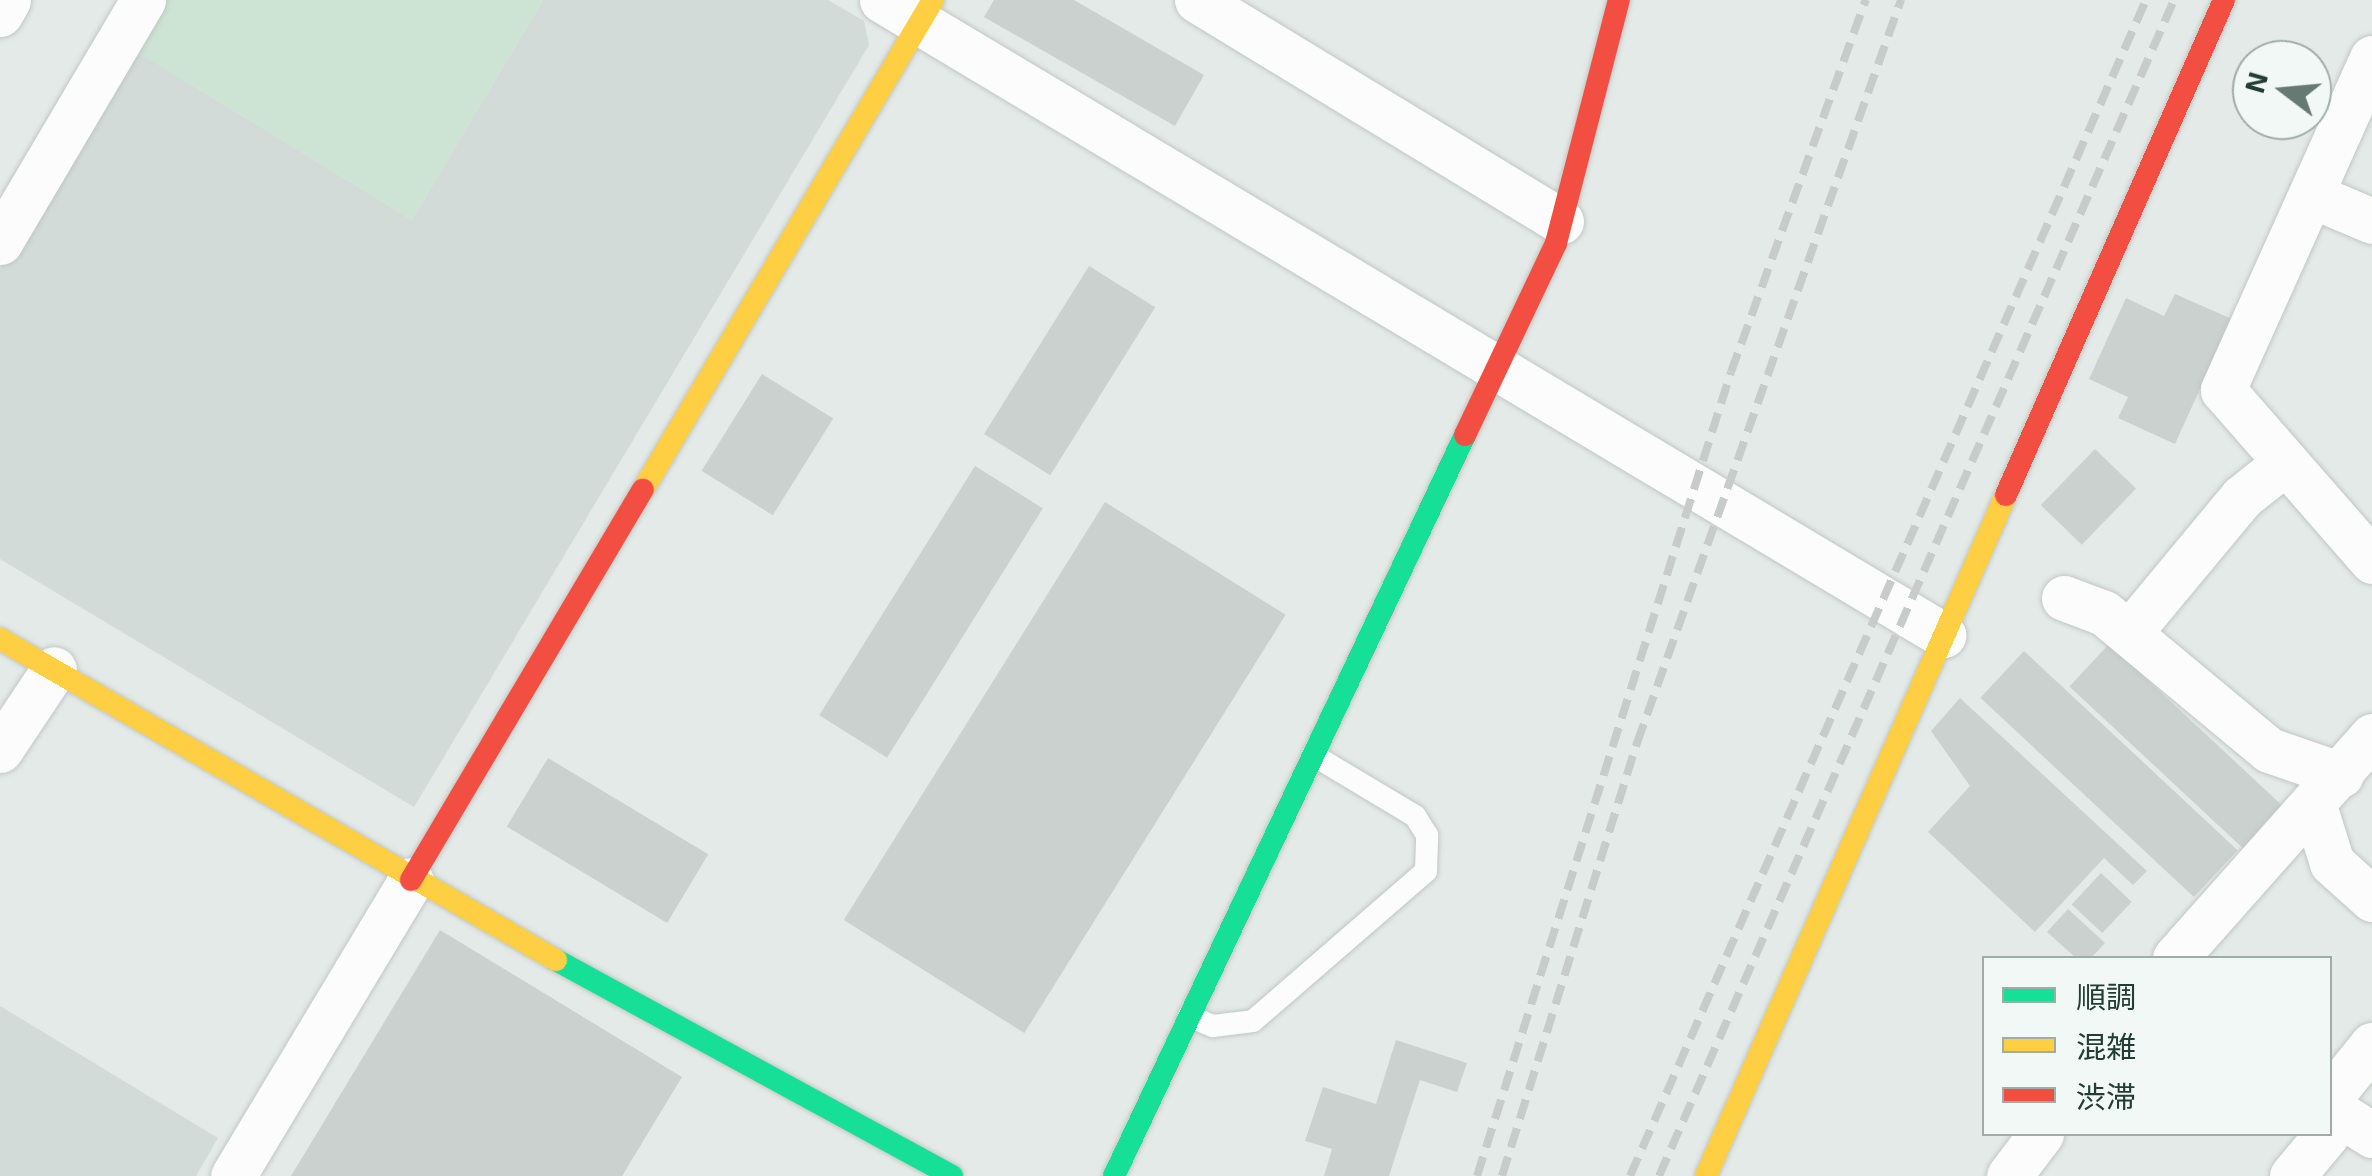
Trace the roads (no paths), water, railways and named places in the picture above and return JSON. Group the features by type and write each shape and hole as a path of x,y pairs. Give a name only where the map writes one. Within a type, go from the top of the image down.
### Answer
{"street":[{"path":"0,14 8,0"},
{"path":"0,242 143,0"},
{"path":"1197,0 1561,222"},
{"path":"1114,1176 1186,1014 1497,370 1561,222 1618,0"},
{"path":"1706,1176 2224,0"},
{"path":"233,1176 411,880 911,8 1497,370 1942,635"},
{"path":"2372,58 2224,390 2372,560"},
{"path":"2311,195 2372,221"},
{"path":"2128,633 2242,497 2286,462"},
{"path":"2064,598 2104,612 2268,750 2353,763"},
{"path":"0,639 411,880 952,1176"},
{"path":"0,750 54,669"},
{"path":"2353,763 2332,863 2372,899"},
{"path":"2177,956 2353,763"},
{"path":"2338,1120 2372,1046"},
{"path":"2009,1176 2039,1136"},
{"path":"2292,1176 2325,1136"}],"lane":[{"path":"1186,1014 1212,1026 1253,1021 1426,871 1428,835 1415,816 1312,754"}],"railway":[{"path":"1477,1176 1731,372 1866,0"},
{"path":"1502,1176 1637,743 1901,0"},
{"path":"1630,1176 2146,0"},
{"path":"1659,1176 2174,0"}]}
